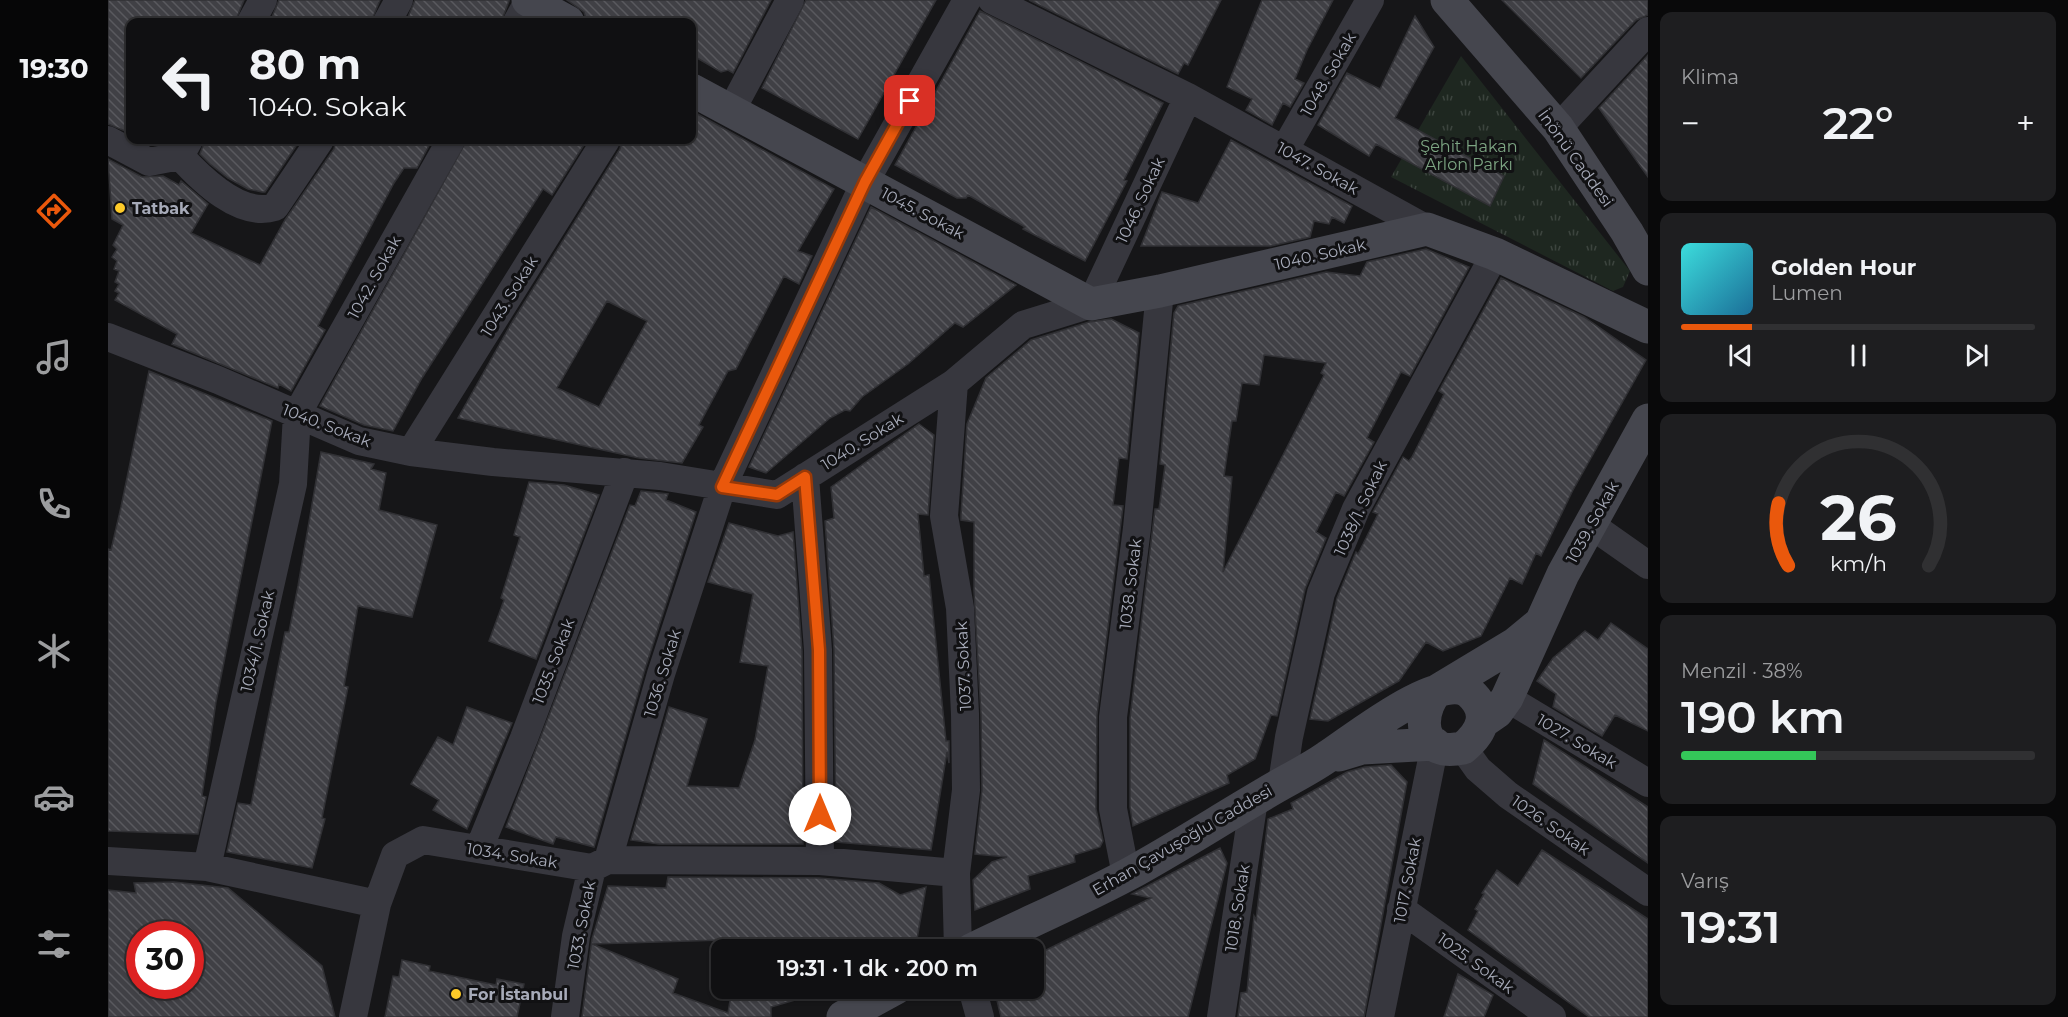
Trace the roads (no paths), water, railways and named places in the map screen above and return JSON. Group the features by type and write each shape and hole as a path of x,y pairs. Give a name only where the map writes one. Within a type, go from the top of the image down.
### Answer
{"street":[{"path":"254,18 263,0"},
{"path":"389,18 399,0"},
{"path":"519,18 529,0 561,18"},
{"path":"731,111 790,0"},
{"name":"1036. Sokak","path":"600,864 722,487 865,182 967,0"},
{"name":"1047. Sokak","path":"992,0 1188,97 1427,229 1495,254 1648,327"},
{"name":"1048. Sokak","path":"1285,149 1370,0"},
{"name":"İnönü Caddesi","path":"1447,0 1558,128 1627,232 1648,269"},
{"path":"1558,128 1648,31"},
{"name":"1045. Sokak","path":"696,92 1091,304"},
{"name":"1046. Sokak","path":"1091,304 1188,97"},
{"path":"108,140 149,162 185,148 204,182 243,205 263,210 275,207 317,144"},
{"name":"1042. Sokak","path":"297,414 449,144"},
{"name":"1043. Sokak","path":"411,452 604,144"},
{"name":"1040. Sokak","path":"108,337 359,441 411,452 493,462 625,472 777,495 954,383 1023,325 1091,304 1160,291 1427,229"},
{"name":"1038/1. Sokak","path":"1282,783 1289,737 1321,593 1356,509 1495,254"},
{"name":"1038. Sokak","path":"1126,875 1113,809 1113,717 1137,528 1160,291"},
{"name":"1037. Sokak","path":"954,383 944,516 960,608 965,714 966,790 956,873 958,939"},
{"name":"1034/1. Sokak","path":"207,867 293,484 297,414"},
{"name":"1039. Sokak","path":"1484,721 1497,712 1506,698 1538,625 1648,420"},
{"name":"1035. Sokak","path":"479,849 524,738 625,472"},
{"path":"805,477 819,650 820,861"},
{"path":"1591,525 1648,565"},
{"path":"1326,758 1386,716 1437,691 1515,644 1538,625"},
{"path":"1326,758 1362,748 1449,746 1480,732 1484,721 1483,711 1476,699 1465,688 1451,686 1437,691 1428,700 1423,715 1429,738 1449,746"},
{"name":"1027. Sokak","path":"1506,698 1648,783"},
{"name":"1026. Sokak","path":"1449,746 1508,795 1648,892"},
{"name":"1017. Sokak","path":"1380,1017 1401,909 1449,746"},
{"name":"Erhan Çavuşoğlu Caddesi","path":"993,939 1126,875 1326,758"},
{"name":"1018. Sokak","path":"1221,1017 1254,800"},
{"name":"1034. Sokak","path":"353,1017 377,904 395,855 423,840 600,864 820,861 956,873"},
{"path":"108,861 207,867 377,904"},
{"name":"1033. Sokak","path":"565,1017 576,936 600,864"},
{"name":"1025. Sokak","path":"1401,909 1552,1017"},
{"path":"843,1017 876,999"},
{"path":"975,999 980,1017"}],"place":[{"name":"Tatbak","path":"120,208"},
{"name":"For İstanbul","path":"456,994"}],"park label":[{"name":"Şehit Hakan Arlon Parkı","path":"1469,155"}]}
